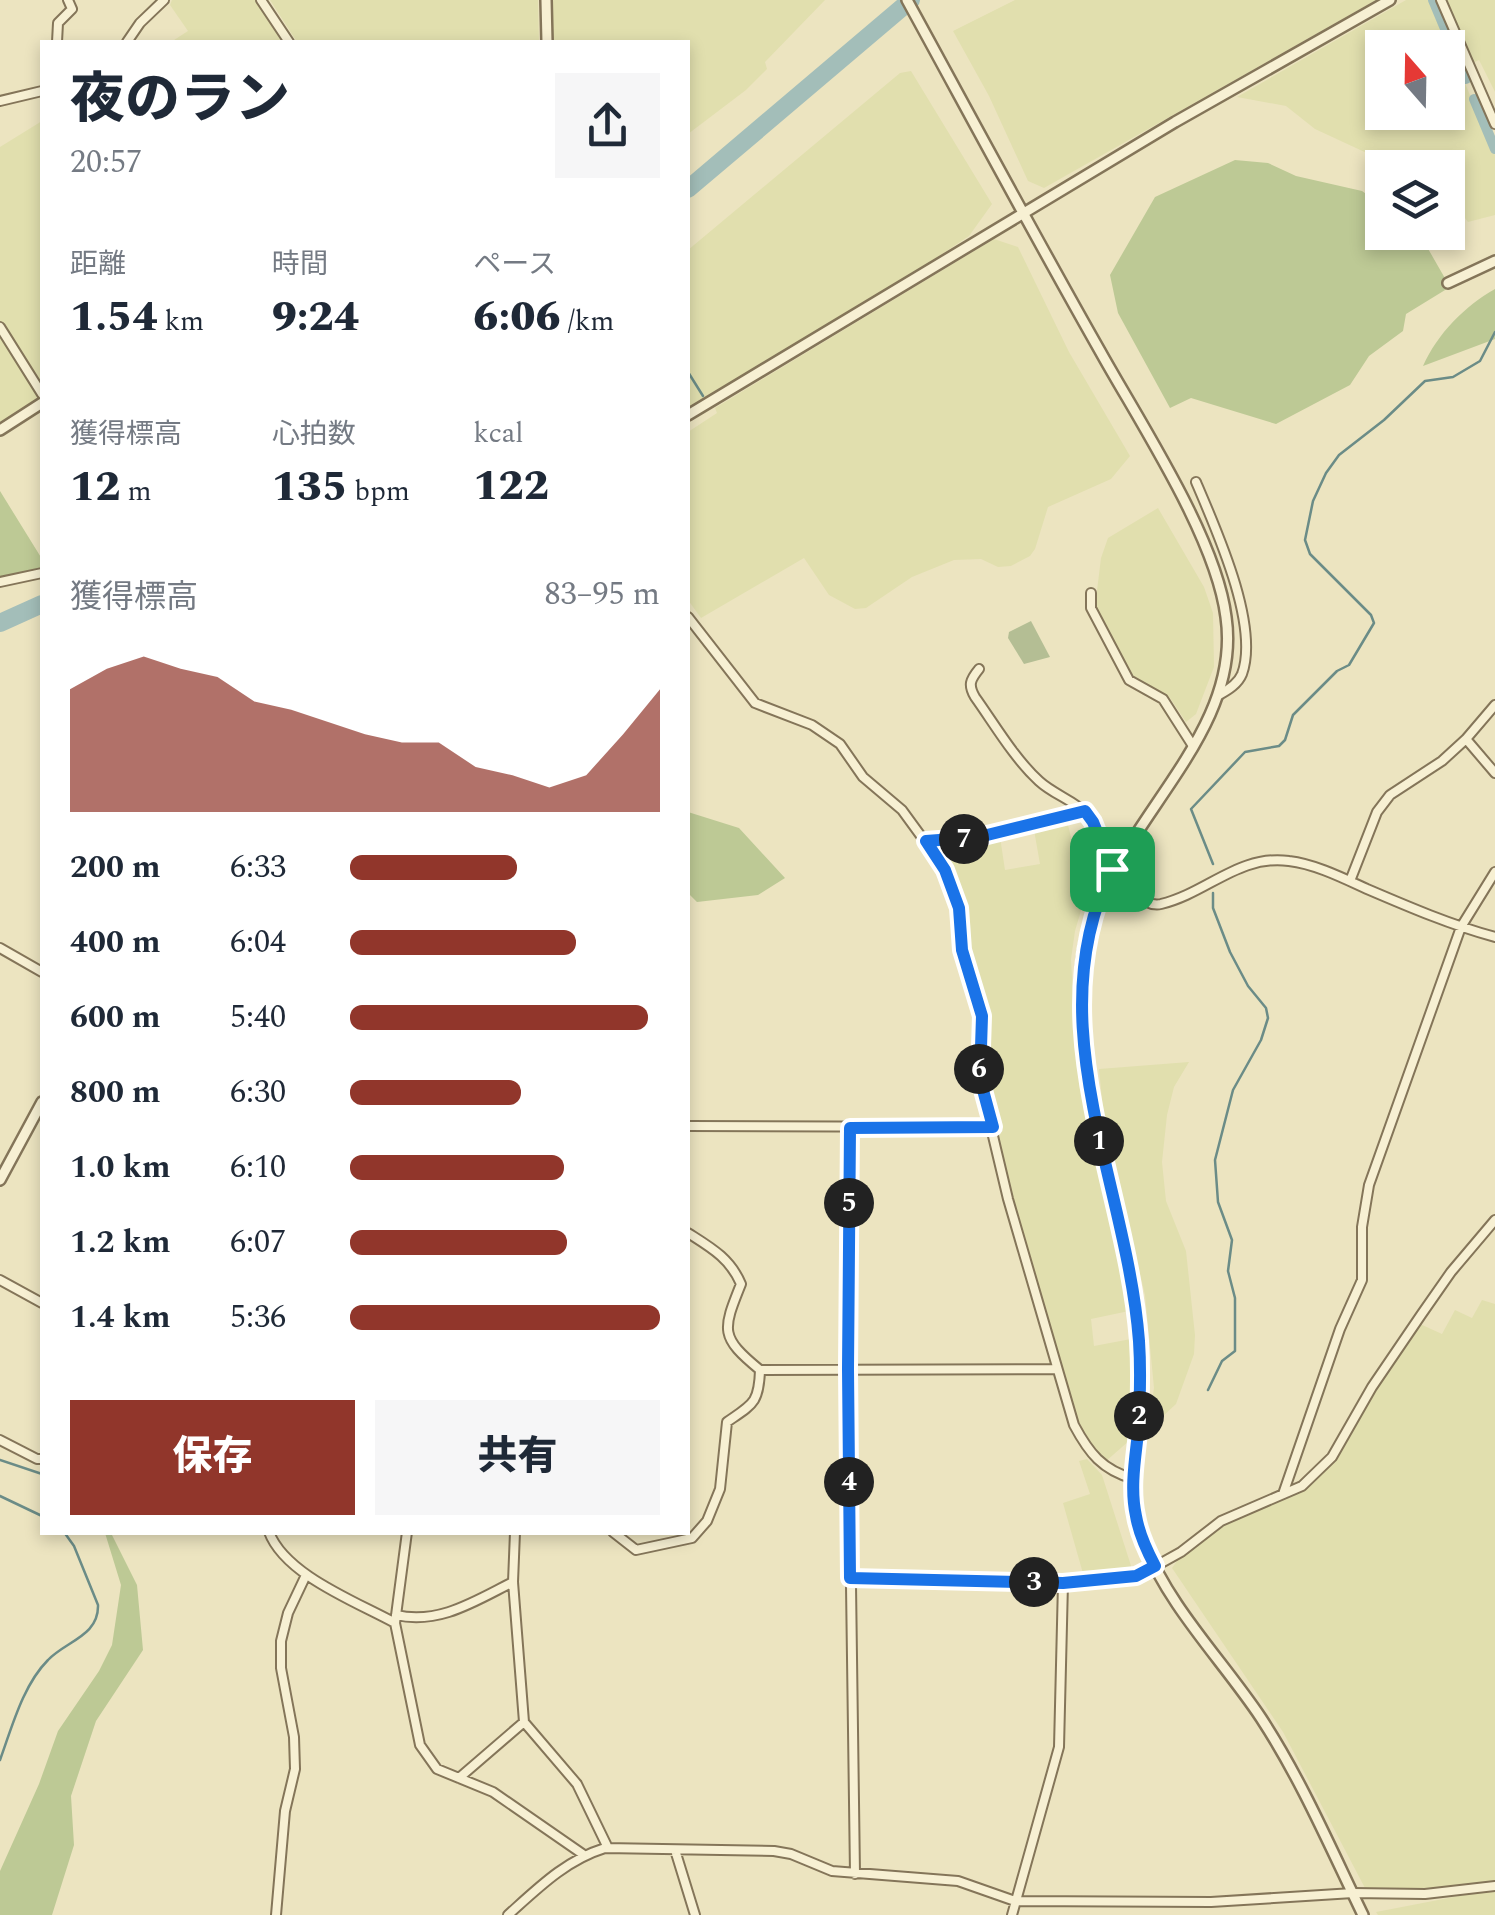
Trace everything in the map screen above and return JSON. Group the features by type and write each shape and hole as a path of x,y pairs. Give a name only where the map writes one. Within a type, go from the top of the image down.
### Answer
{"street":[{"path":"57,40 58,23 72,10 68,0"},
{"path":"128,40 164,0"},
{"path":"261,0 287,40"},
{"path":"546,0 547,40"},
{"path":"907,0 1167,471 1207,555 1226,610 1228,657 1219,695 1193,746 1112,869 1092,914 1084,948 1081,1008 1096,1122 1136,1317 1140,1370 1136,1516 1155,1566 1274,1738 1363,1915"},
{"path":"690,414 1175,122 1390,0"},
{"path":"1441,0 1495,124"},
{"path":"0,100 40,90"},
{"path":"1448,283 1495,261"},
{"path":"0,327 40,391"},
{"path":"0,430 40,404"},
{"path":"1196,482 1240,599 1245,647 1242,674 1219,695"},
{"path":"0,582 40,573"},
{"path":"1091,593 1091,608 1129,680 1163,699 1193,746"},
{"path":"690,620 755,703 832,737 863,777 902,810 945,870 959,908 962,950 982,1016 980,1079 1008,1199 1056,1369 1084,1444 1102,1466 1134,1480"},
{"path":"979,669 971,678 970,687 1013,750 1042,784 1085,811 1112,869 1141,899 1152,904 1201,889 1241,866 1290,860 1495,937"},
{"path":"1350,881 1376,812 1390,794 1442,761 1495,704"},
{"path":"1466,739 1495,773"},
{"path":"926,841 979,837 1085,811"},
{"path":"1284,1494 1340,1329 1362,1280 1362,1227 1369,1185 1460,927 1493,878"},
{"path":"0,948 40,971"},
{"path":"0,1180 40,1106"},
{"path":"690,1126 993,1127"},
{"path":"850,1128 848,1369 855,1874"},
{"path":"850,1578 1063,1583 1136,1576 1181,1552 1221,1521 1302,1486 1332,1457 1372,1387 1421,1315 1495,1220"},
{"path":"690,1234 716,1250 734,1268 741,1284 726,1332 735,1349 760,1370 1056,1369"},
{"path":"0,1280 40,1302"},
{"path":"616,1535 636,1550 696,1535 707,1521 720,1488 727,1422 754,1404 760,1394 760,1370"},
{"path":"0,1440 40,1459"},
{"path":"270,1535 276,1548 306,1575 396,1619 451,1612 513,1582"},
{"path":"407,1535 396,1619 420,1745 437,1769 493,1792 584,1855"},
{"path":"515,1535 513,1582 524,1722 578,1784 608,1848"},
{"path":"276,1915 285,1811 295,1768 281,1641 288,1614 306,1575"},
{"path":"1012,1915 1058,1747 1063,1583"},
{"path":"459,1778 524,1722"},
{"path":"508,1915 554,1874 584,1855 608,1848 774,1851 832,1871 958,1881 1018,1900 1211,1902 1352,1893 1425,1894 1495,1886"},
{"path":"674,1850 696,1915"},
{"path":"1211,1902 1211,1915"}],"shaded area":[{"path":"172,0 255,0 282,40 174,40 188,31 170,5"},
{"path":"270,0 538,0 539,40 296,40"},
{"path":"552,0 825,0 765,62 767,69 746,90 690,132 690,40 551,40"},
{"path":"1015,0 1376,0 1044,188 1028,181 989,96 953,31"},
{"path":"1406,0 1495,0 1495,92 1479,60 1465,66 1465,30 1365,30 1365,130 1465,130 1465,83 1495,155 1495,215 1468,222 1465,218 1465,150 1365,152 1315,129 1286,106 1237,97"},
{"path":"911,71 992,204 969,236 894,286 690,407 690,248 900,73"},
{"path":"40,122 40,396 0,422 0,147"},
{"path":"994,239 1018,247 1069,352 1130,456 1111,479 1048,507 1035,549 1011,566 998,567 981,559 954,560 912,577 866,608 855,609 829,595 804,558 701,618 690,603 690,431 717,413 715,408"},
{"path":"1158,508 1204,587 1213,613 1214,667 1196,714 1186,722 1170,698 1130,678 1095,607 1101,558 1108,538"},
{"path":"1067,821 1074,849 1089,844 1095,863 1071,959 1074,1014 1091,1125 1129,1311 1091,1319 1094,1346 1131,1339 1134,1378 1130,1440 1105,1462 1080,1428 1015,1212 985,1084 987,1018 970,968 962,902 936,844 1000,837 1005,870 1040,864 1034,830"},
{"path":"1189,1062 1174,1087 1162,1162 1166,1201 1186,1251 1194,1354 1176,1404 1148,1430 1154,1388 1145,1295 1104,1120 1099,1069"},
{"path":"1482,1300 1495,1304 1495,1881 1416,1890 1365,1888 1283,1732 1172,1568 1217,1528 1302,1491 1323,1473 1343,1448 1372,1395 1420,1324 1442,1334 1455,1310 1472,1318"},
{"path":"1087,1459 1102,1475 1133,1572 1084,1577 1063,1503 1090,1494 1079,1461"},
{"path":"1495,1889 1495,1915 1376,1912"}],"green space":[{"path":"1235,160 1268,163 1296,176 1362,191 1365,250 1429,250 1450,287 1406,314 1403,331 1369,356 1350,385 1276,424 1191,398 1170,408 1118,313 1110,275 1155,197"},
{"path":"1495,289 1495,339 1423,366 1453,322"},
{"path":"0,491 40,556 40,573 0,582"},
{"path":"1031,621 1050,657 1024,664 1008,638 1009,632"},
{"path":"690,813 739,828 785,878 758,895 697,902 690,895"},
{"path":"106,1535 112,1535 137,1585 143,1650 96,1721 71,1796 74,1845 52,1915 0,1915 0,1871 58,1731 112,1645 121,1585"}],"waterway":[{"path":"690,187 911,0"},
{"path":"1433,0 1466,79"},
{"path":"1474,99 1495,149"},
{"path":"1213,864 1191,809 1245,752 1279,746 1285,740 1293,715 1337,671 1349,665 1374,623 1371,615 1310,554 1305,540 1313,501 1326,473 1339,455 1425,381 1453,377 1480,361 1495,332"},
{"path":"690,375 703,396"},
{"path":"0,623 40,605"},
{"path":"1208,1390 1222,1361 1235,1351 1235,1298 1228,1271 1232,1240 1218,1202 1215,1160 1233,1090 1261,1040 1268,1018 1266,1008 1248,986 1230,952 1213,908 1213,893"},
{"path":"0,1460 40,1473"},
{"path":"0,1496 40,1515"},
{"path":"0,1760 19,1707 39,1670 55,1653 87,1631 97,1615 98,1605 66,1535"}],"route":[{"path":"1085,811 1112,869 1092,914 1084,948 1081,1008 1102,1157 1136,1317 1140,1370 1134,1500 1140,1530 1155,1566 1136,1576 1063,1583 850,1578 850,1128 993,1127 980,1079 982,1016 962,950 959,908 945,870 926,841 979,837 1085,811"}]}
